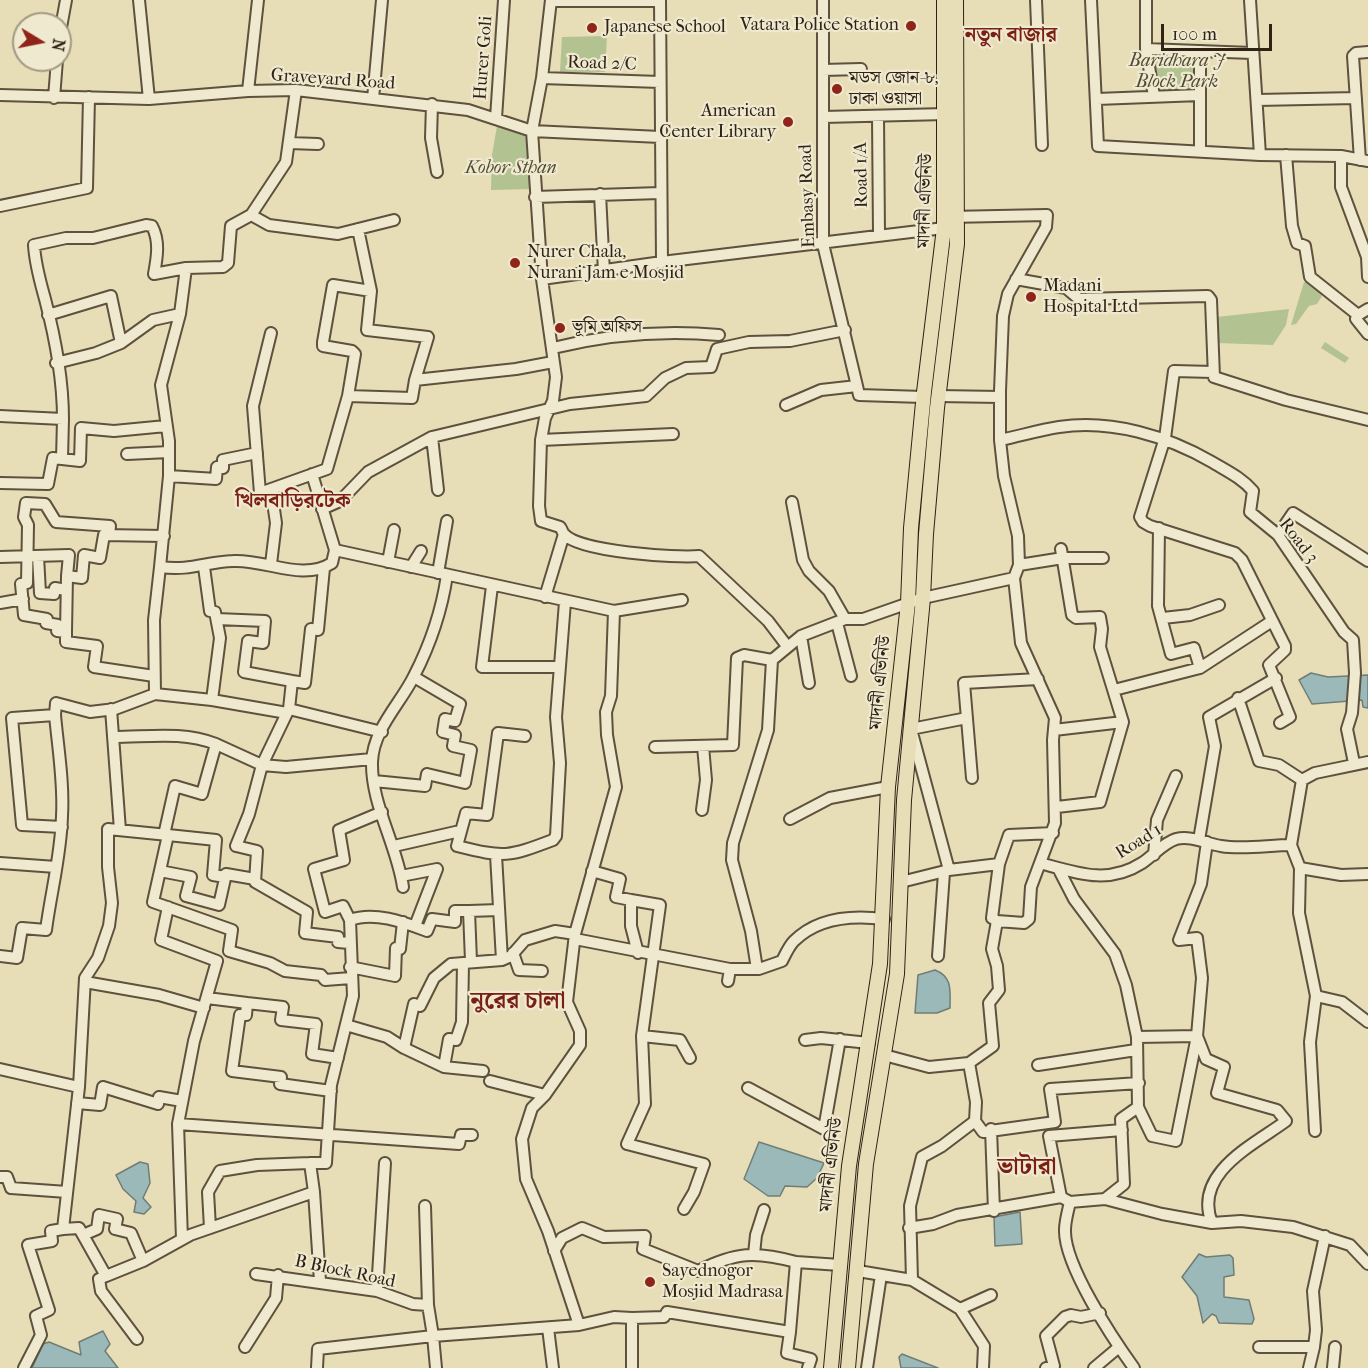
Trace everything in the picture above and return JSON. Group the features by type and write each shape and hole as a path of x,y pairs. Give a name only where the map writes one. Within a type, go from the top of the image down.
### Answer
{"main road":[{"name":"মাদানী এভিনিউ","path":"831,1368 849,1166 869,1043 884,919 888,787 908,603 911,528 923,397 949,220 951,46 944,0"},
{"name":"মাদানী এভিনিউ","path":"848,1368 866,1164 897,974 904,800 923,598 938,396 953,290 946,114 956,0"},
{"path":"840,1265 858,1270"}],"street":[{"path":"140,0 149,99"},
{"path":"248,91 258,0"},
{"path":"373,99 382,0"},
{"name":"Hurer Goli","path":"495,118 504,0"},
{"path":"545,597 564,534 563,529 544,524 540,517 541,440 545,418 552,408 555,391 553,348 542,279 532,131 542,78 551,0 660,0 662,262"},
{"name":"Embasy Road","path":"823,0 823,244 857,386"},
{"path":"1036,0 1042,145"},
{"path":"1091,0 1098,146 1260,155 1341,156 1364,160 1353,56 1356,53 1368,52"},
{"path":"1146,0 1146,50 1154,96"},
{"path":"1251,0 1252,53 1260,155"},
{"path":"1146,50 1252,53"},
{"path":"1200,51 1200,151"},
{"path":"823,70 861,69"},
{"path":"54,98 56,72"},
{"name":"Road 2/C","path":"542,78 660,82"},
{"path":"62,459 63,419 56,363 48,315 36,267 34,245 39,242 66,238 93,238 152,226 157,252 154,273 186,268 224,267 228,263 231,226 251,215 286,162 296,90"},
{"name":"Graveyard Road","path":"0,95 149,99 248,91 296,90 432,104 495,118 532,131 660,137"},
{"path":"1097,99 1200,95"},
{"path":"0,206 87,188 89,97"},
{"path":"1257,100 1356,98"},
{"path":"432,104 431,138 437,172"},
{"path":"823,117 946,114"},
{"name":"Road 1/A","path":"878,116 879,234"},
{"path":"289,143 318,144"},
{"path":"1286,155 1292,226 1297,243 1305,246 1310,278 1363,312 1356,319 1368,334"},
{"path":"1341,156 1341,187 1367,257 1368,277"},
{"path":"535,197 660,193"},
{"path":"600,194 604,272"},
{"path":"251,215 269,225 338,234 394,220"},
{"path":"542,279 662,262 823,244 949,220 1047,215 1046,226 1008,294 1003,316 1000,440 1004,476 1018,536 1019,565 1014,578 1021,643 1055,718 1053,730 1057,807 1053,833 1031,886 1029,919 1024,923 997,921 992,918 999,864 1009,835 1053,833"},
{"path":"348,396 412,398 428,337 367,330 371,291 358,229"},
{"path":"155,694 155,602 165,536 169,476 169,452 161,385 180,314 186,268"},
{"path":"1016,279 1066,288 1079,299 1208,296 1211,300 1214,377 1286,400 1368,420"},
{"path":"271,333 253,405 260,493 327,469 348,396 355,354 352,351 323,346 333,285 371,291"},
{"path":"48,315 111,296 121,343"},
{"path":"56,363 96,353 121,343 153,320 180,314"},
{"path":"322,509 340,501 368,472 432,437 552,408 600,400 646,396 665,378 686,368 711,367 717,349 749,342 790,341 845,330"},
{"path":"553,348 591,339 626,335 719,335"},
{"path":"415,380 516,369 554,362"},
{"path":"1213,372 1174,371 1165,438 1140,517 1143,522 1235,553 1242,560 1285,646 1285,650 1269,665 1290,717 1280,723"},
{"path":"786,405 821,390 857,386 859,395 923,397"},
{"path":"938,396 1000,397"},
{"path":"0,416 63,419"},
{"name":"Road 3","path":"1000,440 1060,427 1090,425 1165,438 1245,482 1253,491 1250,512 1278,536 1344,632 1353,640 1355,673 1353,703 1347,729 1354,763"},
{"path":"0,483 48,484 53,458 80,461 81,428 114,431 166,426"},
{"path":"541,440 673,434"},
{"path":"432,437 438,490"},
{"path":"127,454 169,452"},
{"path":"169,476 216,479 217,467 223,468 223,460 257,453"},
{"path":"160,567 182,570 232,561 271,564 279,569 324,568 332,563 335,550 312,474"},
{"path":"271,489 276,523 271,564"},
{"path":"66,632 57,631 58,625 46,623 47,619 24,615 21,584 27,583 26,502 45,504 56,522 110,526 109,535"},
{"path":"792,502 803,560 809,571 829,591 841,621 851,676"},
{"path":"1278,536 1293,513 1368,561"},
{"path":"415,926 437,869 402,881 374,781 372,759 397,700 414,677 435,624 443,574 447,521"},
{"path":"1159,528 1158,606 1171,654 1194,648 1200,668"},
{"path":"388,562 394,530"},
{"path":"564,534 596,547 625,552 677,558 699,556 768,621 787,646"},
{"path":"67,576 82,578 84,555 100,558 104,535 165,536"},
{"path":"335,550 614,611 682,600"},
{"path":"411,567 421,551"},
{"path":"1019,565 1062,553 1103,558"},
{"path":"1057,807 1100,802 1123,723 1100,647 1100,617 1076,618 1072,615 1062,553"},
{"path":"0,557 69,555 66,642 97,646 94,667 154,676"},
{"path":"38,556 40,593 54,594 55,588 66,590"},
{"path":"204,567 210,611 215,612 220,638 212,700"},
{"path":"217,619 265,621 263,643 248,641 244,672 305,683 311,629 318,630 324,568"},
{"path":"758,969 751,931 732,860 733,843 768,730 772,660 801,636 841,621 863,619 923,598 1014,578"},
{"path":"492,586 482,667 560,667"},
{"path":"0,603 23,599"},
{"path":"525,736 498,733 487,815 466,813 457,846 496,855 512,855 553,840 556,836 560,763 556,717 565,602"},
{"path":"1163,618 1197,613 1219,605"},
{"path":"579,1325 526,1179 522,1139 532,1108 545,1095 580,1045 580,1031 567,1002 575,937 592,871 606,831 616,787 606,712 611,696 614,611"},
{"path":"1114,690 1200,668 1272,621"},
{"path":"801,636 808,683"},
{"path":"655,747 733,745 737,658 744,655 772,660"},
{"path":"374,781 424,786 427,774 465,783 471,750 453,746 455,735 443,732 445,720 455,721 460,704 414,677"},
{"path":"1058,868 1074,899 1115,954 1126,985 1137,1037 1138,1107 1152,1136 1176,1141 1197,1035 1202,978 1197,938 1179,940 1201,884 1203,841 1215,746 1209,717 1238,698 1276,678"},
{"path":"972,778 964,683 1038,679"},
{"path":"236,846 249,814 262,765 288,711 292,681"},
{"path":"0,956 17,958 22,928 46,930 62,827 56,703 90,712 111,710 155,694 288,711 382,732"},
{"path":"1238,698 1259,760 1279,765 1302,780"},
{"path":"111,710 120,830"},
{"path":"55,715 12,718 22,825 62,827"},
{"path":"938,956 947,872 911,729 967,718"},
{"path":"1053,730 1123,723"},
{"path":"113,737 160,734 199,737 262,765 308,767 343,760 372,759"},
{"path":"216,744 202,794 175,786 153,902 232,930 229,951 270,963 285,971 321,975 326,980 351,978"},
{"path":"702,810 706,780 704,746"},
{"path":"1302,780 1354,763 1368,762"},
{"path":"1154,855 1157,819 1176,776"},
{"path":"1302,780 1291,845 1300,868 1299,913 1316,996 1310,1042 1315,1131"},
{"path":"790,819 830,798 888,787"},
{"path":"210,1228 208,1192 220,1171 257,1165 326,1163 331,1091 353,996 350,967 350,920 343,906 325,912 314,869 344,860 339,830 382,812"},
{"path":"63,1229 78,1103 85,982 98,958 109,926 112,903 108,829 216,840 257,851 255,879"},
{"path":"394,846 460,831"},
{"name":"Road 1","path":"1040,863 1090,877 1113,876 1131,870 1154,855 1167,843 1178,838 1203,841 1222,847 1291,845"},
{"path":"216,840 213,875 225,877 226,874 255,879 307,912 305,933 338,937 338,942 350,943"},
{"path":"496,855 502,960"},
{"path":"0,863 56,867"},
{"path":"901,882 999,864"},
{"path":"1300,868 1341,875 1368,874"},
{"path":"160,871 191,877 186,896 219,905 225,877"},
{"path":"592,871 620,879 616,897 660,905 642,1036 645,1104 627,1144 704,1164 694,1192 684,1209"},
{"path":"631,900 631,926 638,953"},
{"path":"168,907 160,940 216,961 194,1041 178,1124 182,1239"},
{"path":"350,920 363,915 403,922 427,931 432,920 454,922 455,911 499,910"},
{"path":"444,1067 449,1039 456,1040 462,1022 469,911"},
{"path":"404,1048 414,1004 420,1006 434,978 451,964 502,960 513,953 525,940 532,937 555,931 652,956 730,969 758,969 782,961 794,941 815,928 844,917 884,919"},
{"path":"884,1055 929,1067 969,1063 993,1046 989,1003 999,990 997,966 992,949 997,921"},
{"path":"350,967 395,976 396,948 400,949 403,922"},
{"path":"513,953 519,970 542,971"},
{"path":"728,981 730,969"},
{"path":"85,982 206,1003 247,1003 283,1007 281,1020 316,1024 312,1054 338,1058"},
{"path":"1316,996 1342,1002 1368,1022"},
{"path":"247,1003 246,1015 240,1015 232,1071 281,1077 280,1084 331,1091"},
{"path":"346,1025 387,1037 404,1048 444,1067 483,1071"},
{"path":"1137,1037 1197,1035"},
{"path":"1197,1035 1206,1059 1224,1066 1217,1093 1277,1110 1286,1121 1223,1166 1211,1191 1209,1216 1212,1222"},
{"path":"642,1036 680,1040 690,1058"},
{"path":"805,1040 840,1039 869,1043"},
{"path":"748,1088 824,1129 840,1039"},
{"path":"1038,1065 1136,1050"},
{"path":"969,1063 976,1102 975,1121 983,1132 1055,1122 1050,1089 1139,1083"},
{"path":"0,1069 79,1087"},
{"path":"490,1081 545,1095"},
{"path":"78,1103 100,1105 103,1087 118,1089 117,1094 142,1098 142,1101 158,1104 159,1097 182,1101"},
{"path":"1105,1199 1124,1184 1121,1119 1138,1107"},
{"path":"912,1280 909,1228 914,1185 922,1157 942,1146 975,1121"},
{"path":"178,1124 459,1144 461,1135 472,1136"},
{"path":"992,1129 994,1211"},
{"path":"1122,1130 1048,1136 1066,1200 1065,1231 1072,1264 1119,1347 1134,1368"},
{"path":"310,1163 320,1281"},
{"path":"377,1291 385,1163"},
{"path":"0,1177 7,1177 11,1188 67,1192"},
{"path":"137,1339 101,1291 99,1280 143,1261 182,1239 314,1192"},
{"path":"909,1228 933,1224 957,1215 1066,1200 1105,1199 1162,1214 1212,1222 1261,1222 1325,1236 1350,1245 1368,1264"},
{"path":"425,1206 428,1305 436,1368"},
{"path":"754,1254 756,1235 764,1210"},
{"path":"83,1235 97,1228 99,1215 117,1219 116,1229 131,1233 143,1261"},
{"path":"24,1368 41,1335 36,1316 49,1310 28,1245 52,1241 51,1231 79,1228 106,1276"},
{"path":"554,1251 562,1238 582,1228 604,1237 645,1236 643,1249 698,1271 731,1256 754,1254 796,1262 840,1265"},
{"path":"1309,1368 1316,1330 1313,1291 1325,1236"},
{"path":"796,1262 787,1353 811,1359 808,1368"},
{"path":"858,1270 912,1280 960,1309 984,1346 983,1368"},
{"name":"B Block Road","path":"256,1274 278,1275 377,1291 413,1304 428,1305"},
{"path":"245,1347 276,1298 278,1275"},
{"path":"867,1368 881,1275"},
{"path":"960,1309 991,1294"},
{"path":"317,1368 318,1349 433,1336 579,1325 614,1317 664,1317 667,1312 790,1332"},
{"path":"1046,1368 1054,1366 1046,1336 1056,1325 1071,1315 1081,1317 1100,1313"},
{"path":"632,1318 632,1368"},
{"path":"548,1328 553,1368"},
{"path":"1094,1368 1119,1347"},
{"path":"1259,1347 1314,1347"},
{"path":"1333,1368 1335,1347"}],"green space":[{"path":"607,36 605,72 560,72 562,37"},
{"name":"Baridhara J Block Park","path":"1155,52 1198,52 1197,94 1157,93"},
{"name":"Kobor Sthan","path":"497,126 528,131 533,189 491,190 492,155"},
{"path":"1304,282 1312,284 1322,296 1317,304 1309,306 1296,324 1291,325"},
{"path":"1289,309 1286,325 1273,345 1218,343 1217,317"},
{"path":"1325,342 1349,358 1345,363 1321,348"}],"water":[{"path":"1311,673 1328,677 1368,675 1368,708 1363,707 1362,700 1312,704 1299,680"},
{"path":"935,970 945,976 948,981 950,1008 937,1013 915,1013 918,975"},
{"path":"759,1142 824,1163 817,1178 807,1187 785,1186 780,1196 768,1196 744,1179"},
{"path":"140,1162 148,1164 150,1183 143,1198 151,1207 144,1214 134,1212 136,1201 123,1189 116,1175"},
{"path":"1020,1212 1022,1244 995,1246 994,1217"},
{"path":"1199,1254 1206,1257 1230,1255 1233,1258 1234,1275 1224,1277 1224,1297 1249,1300 1254,1319 1252,1324 1219,1323 1216,1316 1212,1314 1203,1323 1197,1296 1182,1277"},
{"path":"103,1331 110,1344 105,1351 118,1368 32,1368 43,1344 49,1342 81,1355 79,1342"},
{"path":"902,1354 938,1368 901,1368 899,1357"}],"place":[{"name":"Vatara Police Station","path":"911,26"},
{"name":"Japanese School","path":"592,28"},
{"name":"মডস জোন-৮, ঢাকা ওয়াসা","path":"837,89"},
{"name":"American Center Library","path":"788,122"},
{"name":"Nurer Chala, Nurani Jam e Mosjid","path":"515,263"},
{"name":"Madani Hospital Ltd","path":"1031,297"},
{"name":"ভূমি অফিস","path":"560,328"},
{"name":"Sayednogor Mosjid Madrasa","path":"650,1282"}],"district":[{"name":"নতুন বাজার","path":"1011,36"},
{"name":"খিলবাড়িরটেক","path":"293,502"},
{"name":"নুরের চালা","path":"518,1002"},
{"name":"ভাটারা","path":"1027,1168"}]}
